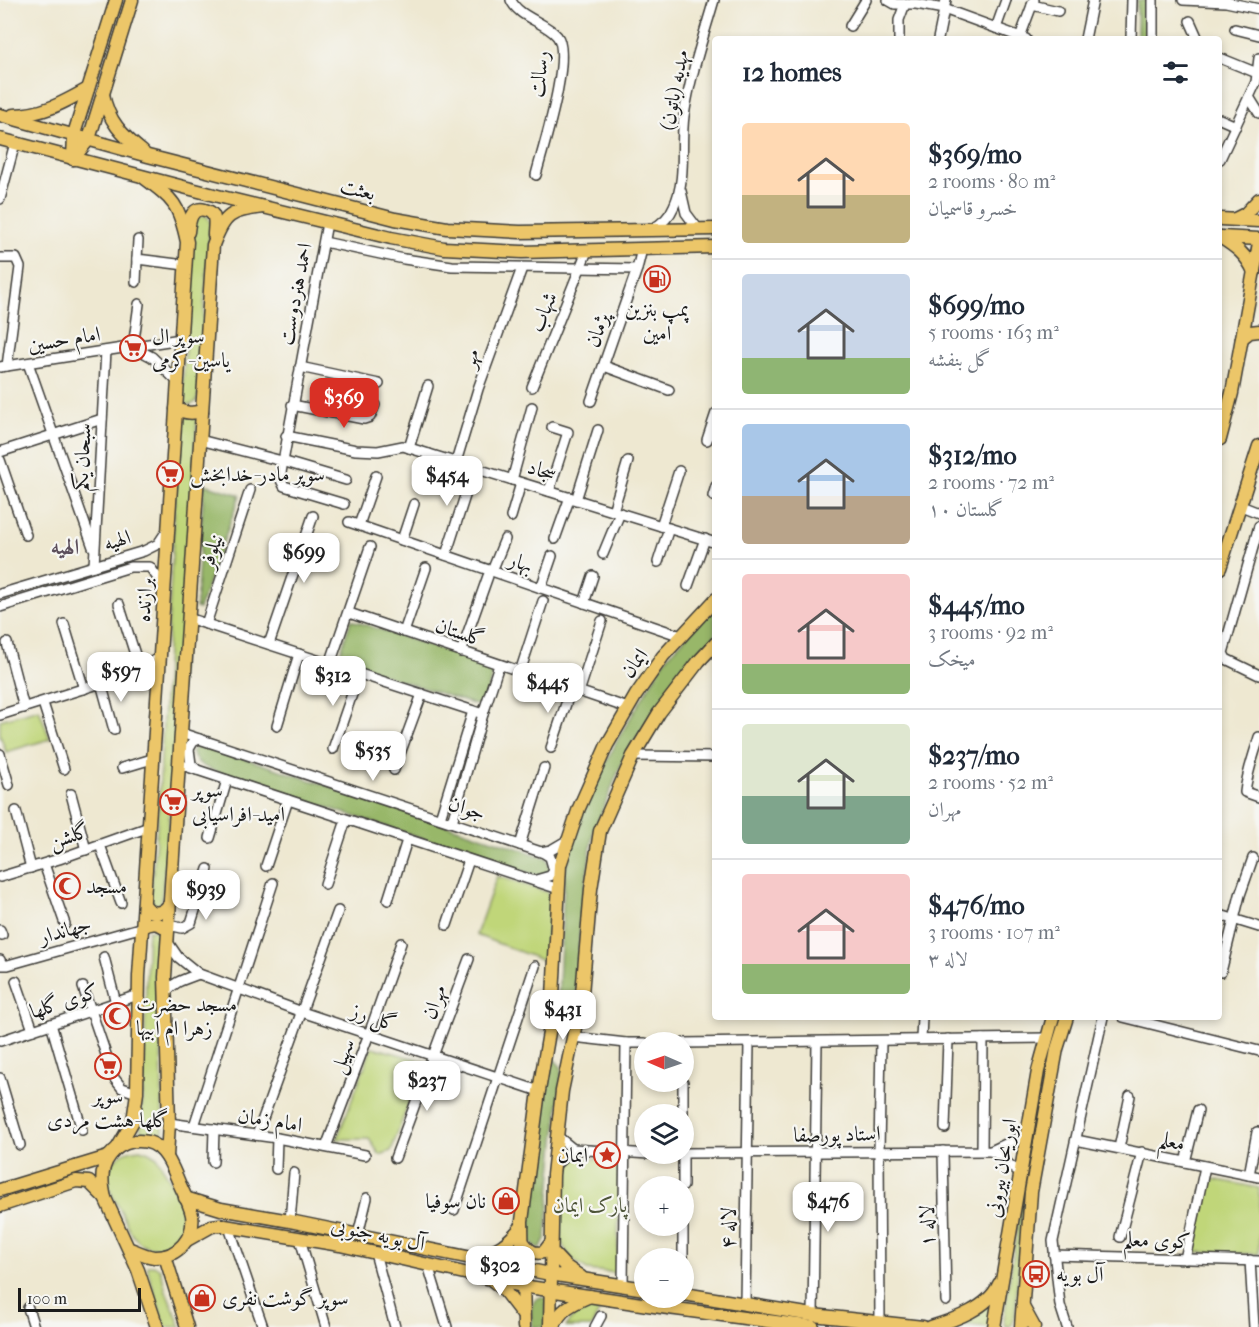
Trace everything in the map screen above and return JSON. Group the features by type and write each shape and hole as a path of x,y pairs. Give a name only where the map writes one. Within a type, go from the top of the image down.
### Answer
{"main road":[{"path":"73,159 74,134 116,0"},
{"path":"73,159 89,139 132,0"},
{"path":"0,115 26,115 41,112 55,108 88,90"},
{"path":"103,91 105,106 112,122 123,136 148,156"},
{"name":"بعثت","path":"0,115 148,156 395,219 447,228 520,232 712,229"},
{"name":"بعثت","path":"0,139 327,223 444,248 522,252 712,247"},
{"name":"برازنده","path":"118,1147 133,1121 136,1093 138,995 152,759 187,242 179,210 170,197 143,177"},
{"path":"1235,219 1245,214 1259,199"},
{"path":"213,245 222,222 237,211 263,207"},
{"path":"167,1157 169,1123 165,993 168,906 213,245 214,216 210,212 200,209 194,211 189,219 187,242"},
{"path":"391,238 395,219"},
{"path":"1222,219 1259,221"},
{"path":"1222,237 1259,241 1242,338 1222,419"},
{"path":"1222,238 1245,255 1254,272"},
{"path":"1242,338 1250,332 1259,331"},
{"path":"176,409 184,413 202,411"},
{"path":"1222,562 1259,446"},
{"name":"ایمان","path":"523,1321 522,1226 539,1091 551,1020 560,865 579,808 607,745 628,708 663,656 712,603"},
{"path":"552,1327 549,1295 553,1167 566,1070 582,994 591,889 600,831 627,765 659,713 712,647"},
{"path":"144,904 152,912 158,913 168,906"},
{"path":"142,927 153,923 164,926 167,932"},
{"path":"551,1020 554,1030 563,1035 574,1032"},
{"name":"ابوریحان بیرونی","path":"994,1327 1038,1071 1052,1020"},
{"name":"ابوریحان بیرونی","path":"1021,1327 1031,1192 1057,1049 1066,1020"},
{"path":"543,1063 549,1056 558,1056 565,1061 566,1070"},
{"path":"0,1190 108,1157 118,1147 133,1141 149,1142 162,1150 167,1157 191,1212 192,1223 187,1239 176,1252 153,1257 128,1248"},
{"path":"108,1157 102,1178 105,1198 141,1278 157,1327"},
{"path":"0,1206 76,1181 89,1182 105,1198"},
{"name":"آل بویه جنوبی","path":"185,1198 221,1209 358,1234 550,1274 634,1288"},
{"name":"آل بویه جنوبی","path":"187,1239 212,1226 229,1227 375,1253 522,1286 549,1295 590,1296 813,1321 880,1322 923,1327"},
{"path":"470,1258 495,1251 510,1242 522,1226"},
{"path":"522,1241 531,1252 538,1254 550,1247"},
{"path":"550,1247 565,1266 585,1280"},
{"path":"165,1256 187,1327"},
{"path":"489,1279 503,1289 523,1321"},
{"path":"931,1327 982,1304 997,1290 1001,1280"},
{"path":"523,1299 529,1294 549,1295"},
{"name":"آل بویه جنوبی","path":"694,1295 745,1303 813,1321"},
{"path":"552,1327 565,1309 590,1296"},
{"path":"1023,1307 1034,1327"}],"street":[{"name":"رسالت","path":"511,0 519,10 555,33 561,40 559,83 536,175"},
{"name":"مهدیه (باتون)","path":"652,230 668,216 675,206 680,189 684,117 692,75 714,0"},
{"path":"850,26 866,0"},
{"path":"888,0 895,4 945,5 996,28 1006,36"},
{"path":"996,28 1006,0"},
{"path":"1086,36 1093,0"},
{"path":"1131,36 1132,0"},
{"path":"1153,0 1153,36"},
{"path":"1186,0 1233,2 1259,9"},
{"path":"1024,36 1033,2 1058,11"},
{"path":"899,36 900,20 905,4"},
{"path":"939,36 945,5"},
{"path":"1190,21 1197,36"},
{"path":"1235,29 1259,35"},
{"path":"1222,155 1256,82 1259,58"},
{"path":"1222,59 1257,73"},
{"path":"1249,98 1259,113"},
{"path":"1222,120 1236,126"},
{"path":"0,199 15,143"},
{"name":"مهدیه (باتون)","path":"680,189 686,213 698,229"},
{"name":"احمد هنردوست","path":"327,223 280,478 285,486 344,504"},
{"path":"136,282 138,240"},
{"path":"324,242 404,259 452,266 637,269"},
{"name":"پژمان","path":"591,401 642,249"},
{"name":"شهاب","path":"532,387 587,251"},
{"path":"0,258 16,258 20,267 4,366"},
{"path":"137,259 185,265"},
{"name":"مهر","path":"456,462 478,389 522,268"},
{"path":"133,347 139,304"},
{"name":"امام حسین","path":"4,366 180,339"},
{"name":"امام حسین","path":"133,347 152,357 178,382"},
{"name":"سبحان یکم","path":"94,566 106,351"},
{"path":"28,363 95,551"},
{"path":"604,366 669,390"},
{"path":"300,367 379,384"},
{"path":"410,448 428,386"},
{"path":"292,405 364,419 370,417 375,405"},
{"path":"511,517 532,407"},
{"path":"0,452 102,419"},
{"path":"706,440 712,424"},
{"path":"549,491 568,432 552,427"},
{"path":"555,539 573,498 597,430"},
{"name":"سجاد","path":"286,436 356,450 378,451 403,446 712,542"},
{"path":"200,440 346,480"},
{"path":"419,486 429,454"},
{"path":"0,460 26,536"},
{"path":"603,554 628,461"},
{"path":"446,555 474,468"},
{"path":"657,562 679,471"},
{"name":"بهار","path":"376,476 354,523 446,555 490,574 541,588 681,636"},
{"name":"نیلوفر","path":"206,624 250,490"},
{"path":"402,540 414,504"},
{"path":"1241,506 1259,513"},
{"path":"269,644 313,516"},
{"path":"1259,526 1223,653 1226,659 1259,675"},
{"name":"الهیه","path":"0,594 140,552 158,544 168,529"},
{"path":"461,652 505,539"},
{"path":"688,586 705,540"},
{"path":"330,664 370,547"},
{"path":"140,552 146,553 147,558 142,566"},
{"path":"541,588 552,556"},
{"name":"الهیه","path":"0,607 117,571 142,566 150,567 156,573 164,589"},
{"path":"404,632 426,568"},
{"path":"584,603 593,576"},
{"path":"520,672 543,601"},
{"path":"119,604 139,667"},
{"name":"گلستان","path":"349,613 628,708"},
{"path":"188,618 478,712"},
{"path":"551,748 602,621"},
{"path":"64,624 84,689"},
{"path":"8,643 24,708"},
{"path":"276,726 299,654"},
{"path":"0,715 101,683 160,658"},
{"path":"440,818 478,712 499,665"},
{"path":"333,749 359,674"},
{"path":"101,683 114,730"},
{"path":"394,770 422,694"},
{"path":"43,702 64,769"},
{"path":"452,822 478,712"},
{"name":"جوان","path":"181,733 541,852"},
{"path":"1259,737 1253,761 1246,774 1245,792 1259,797"},
{"path":"197,770 191,764 189,749 194,742 200,739"},
{"path":"0,754 9,785"},
{"path":"633,756 712,757"},
{"path":"122,768 152,759"},
{"path":"179,764 559,889"},
{"path":"520,845 544,768"},
{"path":"210,838 227,780"},
{"path":"71,794 86,850"},
{"path":"266,866 288,800"},
{"path":"15,811 31,868"},
{"path":"326,884 346,820"},
{"name":"گلشن","path":"0,877 149,827"},
{"path":"388,900 407,840"},
{"path":"541,852 551,850 568,840"},
{"path":"100,845 121,903"},
{"path":"533,880 550,876 554,871 550,857 541,852"},
{"path":"1222,968 1240,895 1253,858"},
{"path":"447,925 469,860"},
{"path":"44,864 64,924"},
{"path":"199,974 178,957 167,932 191,923 208,869"},
{"path":"194,1126 273,883"},
{"path":"257,1135 338,911"},
{"path":"1222,916 1259,927"},
{"name":"جهاندار","path":"0,960 2,965 8,965 142,927"},
{"name":"سهیل","path":"326,1147 401,942"},
{"path":"104,957 116,1003"},
{"name":"مهران","path":"395,1158 469,959"},
{"path":"454,1210 535,966"},
{"path":"165,993 172,985 199,974"},
{"name":"گل رز","path":"199,974 302,1012 539,1091"},
{"path":"16,981 33,1030"},
{"path":"83,987 114,1078 122,1088 136,1093"},
{"name":"کوی گلها","path":"0,1041 138,995"},
{"path":"921,1039 922,1020"},
{"path":"1067,1327 1060,1305 1053,1241 1102,1020"},
{"path":"1136,1020 1258,1048"},
{"path":"51,1024 82,1130"},
{"path":"574,1032 634,1043"},
{"path":"694,1043 1047,1038"},
{"path":"945,1128 948,1039"},
{"path":"983,1039 986,1150"},
{"path":"880,1322 881,1041"},
{"path":"813,1321 817,1042"},
{"path":"623,1286 626,1043"},
{"name":"لاله ۴","path":"745,1303 750,1043"},
{"path":"0,1078 20,1145"},
{"path":"1119,1148 1130,1096"},
{"path":"1185,1162 1198,1110"},
{"name":"امام زمان","path":"169,1123 277,1138 365,1155"},
{"path":"213,1162 214,1129"},
{"path":"1254,1176 1257,1132"},
{"path":"986,1150 1027,1134"},
{"path":"557,1136 573,1149 634,1153"},
{"path":"276,1169 277,1138"},
{"name":"معلم","path":"1076,1140 1254,1176"},
{"path":"553,1167 573,1149"},
{"path":"986,1150 996,1153 1020,1174"},
{"name":"استاد پورصفا","path":"694,1153 986,1150"},
{"name":"لاله ۱","path":"943,1151 946,1301"},
{"path":"1120,1237 1142,1152"},
{"path":"1185,1258 1205,1167"},
{"path":"290,1221 294,1173"},
{"path":"358,1234 367,1198"},
{"path":"229,1227 263,1327"},
{"path":"300,1239 326,1327"},
{"path":"375,1253 395,1327"},
{"name":"کوی معلم","path":"1054,1255 1254,1261"},
{"path":"1254,1261 1254,1327"},
{"path":"428,1265 447,1327"},
{"path":"28,1308 34,1327"},
{"path":"595,1327 601,1316"}],"green space":[{"path":"1137,0 1149,0 1148,36 1137,36"},
{"path":"200,216 207,216 210,222 198,395 196,402 190,405 184,403 182,398 193,220"},
{"path":"189,414 197,417 173,774 161,905 150,904 158,816 179,428 182,418"},
{"path":"204,484 240,495 199,609 196,608"},
{"path":"712,608 712,639 626,753 593,833 581,914 576,989 569,1026 561,1029 557,1022 565,868 585,805 619,737 665,660"},
{"path":"351,620 495,667 482,707 338,660"},
{"path":"39,709 50,739 6,752 0,735 0,720"},
{"path":"201,744 547,858 550,872 544,876 532,874 211,770 198,762 191,752"},
{"path":"497,876 547,892 551,903 544,961 476,935"},
{"path":"148,930 161,931 163,1136 151,1138 140,1135 144,1084"},
{"path":"372,1047 424,1061 391,1151 380,1155 369,1139 337,1139"},
{"path":"555,1060 562,1068 546,1237 540,1249 529,1241 526,1226 547,1073 550,1062"},
{"path":"1030,1142 1034,1143 1023,1205 1015,1315 1012,1325 1007,1327 1004,1324 1004,1318"},
{"path":"140,1149 157,1157 176,1192 184,1219 183,1231 176,1240 160,1247 147,1246 135,1238 108,1184 107,1177 115,1159 126,1152"},
{"name":"پارک ایمان","path":"578,1158 620,1160 617,1273 587,1270 571,1258 560,1241 562,1170"},
{"path":"1208,1178 1259,1188 1259,1254 1193,1252"},
{"path":"154,1265 160,1269 166,1291 181,1327 165,1327 148,1271 148,1266"},
{"path":"998,1294 992,1327 952,1324"},
{"path":"541,1297 546,1299 548,1327 532,1327 532,1305"},
{"path":"601,1308 591,1327 566,1327 580,1312"}],"place":[{"name":"پمپ بنزین امین","path":"657,279"},
{"name":"سوپر ال یاسین-کرمی","path":"133,348"},
{"name":"سوپر مادر-خدابخش","path":"170,474"},
{"name":"سوپر امید-افراسیابی","path":"173,802"},
{"name":"مسجد","path":"67,886"},
{"name":"مسجد حضرت زهرا ام ابیها","path":"117,1016"},
{"name":"سوپر گلها-هشت مردی","path":"108,1066"},
{"name":"ایمان","path":"607,1155"},
{"name":"نان سوفیا","path":"506,1201"},
{"name":"آل بویه","path":"1036,1274"},
{"name":"سوپر گوشت نفری","path":"202,1298"}],"district":[{"name":"الهیه","path":"65,546"}]}
